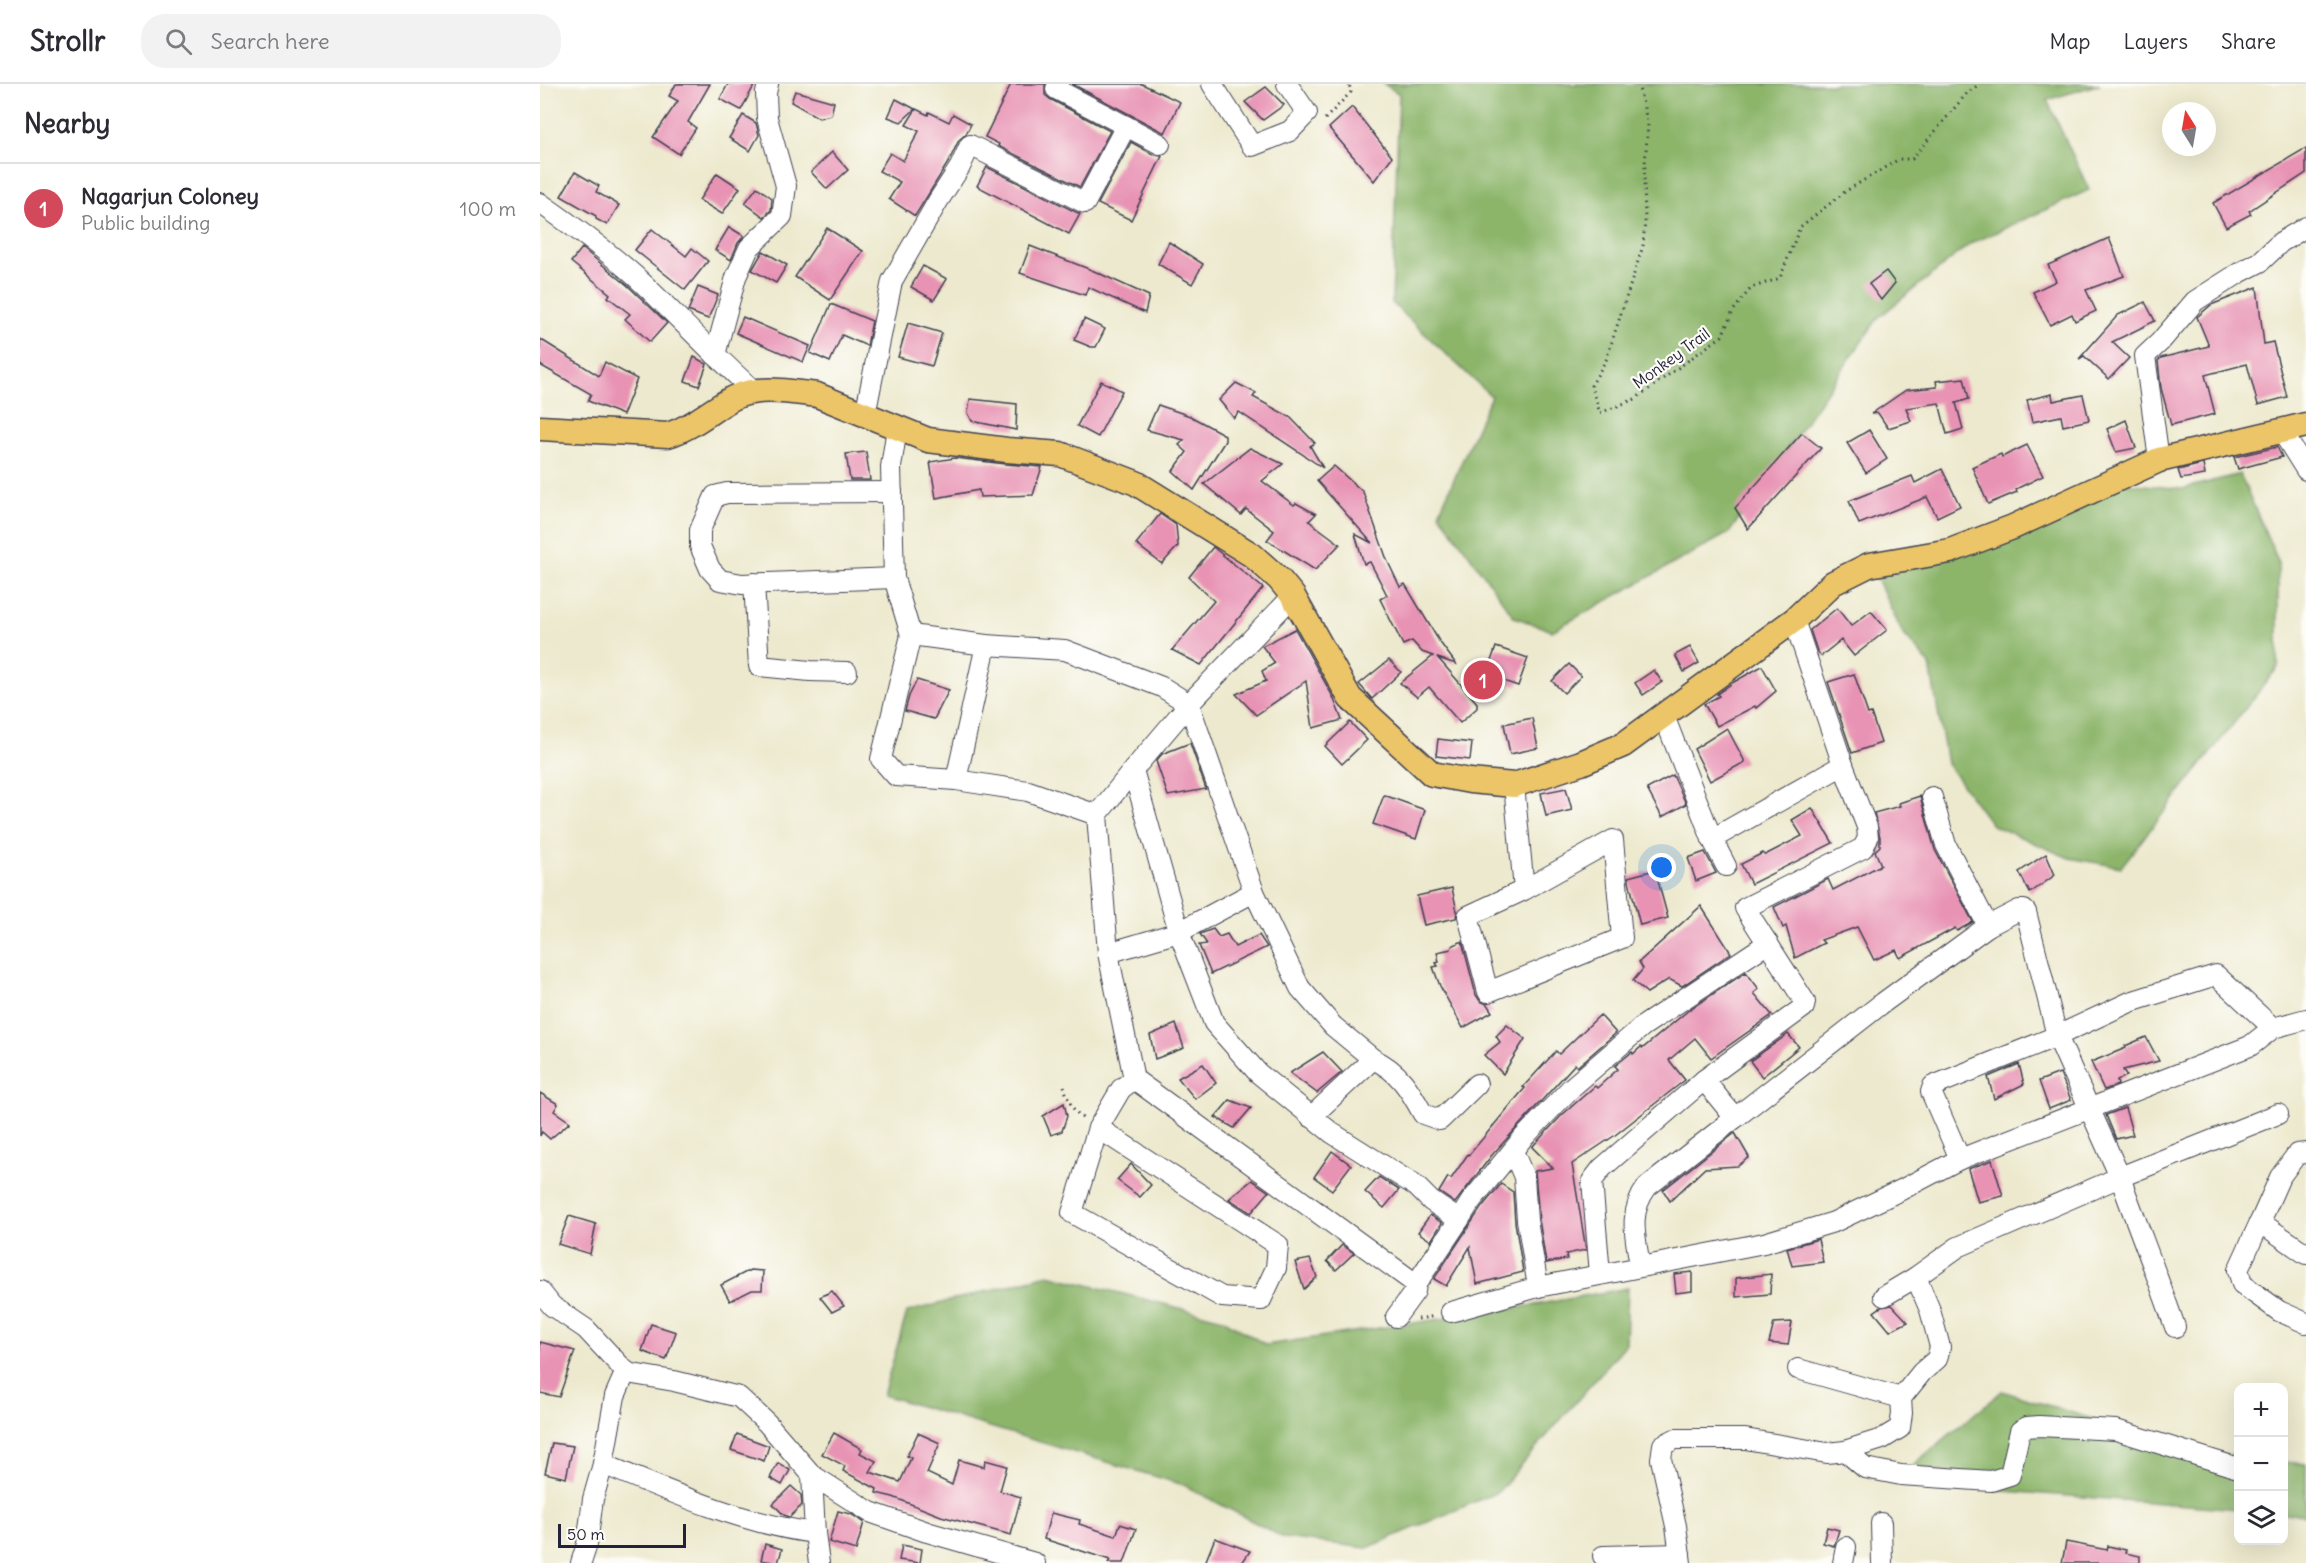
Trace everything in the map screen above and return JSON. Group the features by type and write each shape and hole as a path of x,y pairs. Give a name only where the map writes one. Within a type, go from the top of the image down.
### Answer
{"main road":[{"path":"540,428 668,435 685,430 734,397 754,391 817,395 928,440 1060,454 1105,470 1136,483 1252,555 1280,579 1293,596 1350,698 1432,774 1470,782 1514,785 1623,745 1794,620 1833,583 1869,565 1961,547 2013,527 2159,460 2306,425"}],"street":[{"path":"715,355 736,277 749,248 782,216 786,186 767,118 768,84"},
{"path":"1059,84 1056,89 1160,144"},
{"path":"1212,84 1252,146 1290,131 1307,113 1287,84"},
{"path":"865,415 892,281 960,167 970,145 1085,203 1126,126"},
{"path":"540,203 582,231 634,275 754,391"},
{"path":"2159,460 2145,356 2195,301 2260,262 2281,242 2306,227"},
{"path":"897,428 891,467 894,578 911,635 881,759 896,776 956,780 1028,791 1097,815"},
{"path":"2281,430 2306,470"},
{"path":"892,492 727,493 715,496 700,530 700,546 710,569 720,580 754,583 894,578"},
{"path":"754,583 759,666 847,672"},
{"path":"1293,596 1189,704 1097,815 1108,953 1134,1079 1416,1284"},
{"path":"1600,1274 1592,1182 1602,1168 1704,1080 1804,1007 1805,1002 1745,908 1863,848 1868,838 1867,827 1843,765 1794,620"},
{"path":"911,635 986,645 1065,650 1162,687 1189,704 1254,891 1300,988 1332,1026 1373,1059 1389,1066 1410,1089 1423,1114 1440,1120 1477,1084"},
{"path":"956,780 986,645"},
{"path":"1664,716 1712,839 1726,866"},
{"path":"1712,839 1843,765"},
{"path":"1133,770 1179,932 1214,1023 1258,1073 1311,1117 1332,1133 1416,1186 1431,1201 1459,1220"},
{"path":"1514,785 1524,890"},
{"path":"1932,797 1946,845 1988,926"},
{"path":"1613,840 1622,938 1488,992 1468,916 1524,890 1613,840"},
{"path":"1108,953 1179,932 1254,891"},
{"path":"1640,1265 1634,1227 1637,1200 1647,1187 1881,1005 1988,926 2019,910 2024,910 2057,1036 2091,1107 2120,1177 2175,1327"},
{"path":"1396,1317 1415,1291 1416,1284 1471,1201 1513,1150 1572,1087 1643,1026 1768,943"},
{"path":"1960,1159 1934,1101 1931,1092 1933,1086 2057,1036 2130,1002 2216,975 2273,1028"},
{"path":"1451,1312 1538,1287 1640,1265 1764,1243 1834,1222 1960,1159 2250,1046 2273,1028 2306,1019"},
{"path":"1311,1117 1373,1059"},
{"path":"1098,1128 1278,1245 1276,1268 1261,1300 1222,1297 1072,1213 1098,1128 1121,1089 1134,1079"},
{"path":"1704,1080 1735,1118"},
{"path":"1884,1296 1916,1278 1958,1247 2120,1177 2278,1114"},
{"path":"1513,1150 1524,1177 1527,1220 1538,1287"},
{"path":"2306,1153 2297,1154 2280,1177 2238,1270 2242,1284 2280,1311 2306,1323"},
{"path":"2260,1222 2306,1254"},
{"path":"1603,1556 1681,1559 1661,1459 1663,1445 1676,1439 1745,1439 1827,1453 1845,1451 1882,1439 1900,1428 1901,1398 1922,1372 1937,1359 1940,1347 1930,1310 1916,1278"},
{"path":"540,1291 552,1306 586,1329 627,1373 674,1381 739,1397 767,1423 812,1475 870,1512 927,1532 1035,1563"},
{"path":"1798,1369 1901,1398"},
{"path":"581,1563 587,1544 593,1499 603,1464 615,1396 626,1371 627,1373"},
{"path":"1845,1451 1865,1468 1901,1475 1991,1481 2010,1474 2020,1431 2027,1427 2039,1426 2116,1430 2234,1467"},
{"path":"603,1464 675,1494 785,1529 815,1533"},
{"path":"812,1475 819,1563"},
{"path":"1881,1523 1882,1563"}],"path":[{"path":"1323,121 1351,92 1349,84"},
{"name":"Monkey Trail","path":"1638,84 1648,124 1643,246 1606,360 1591,386 1600,412 1635,399 1722,336 1733,311 1751,288 1780,278 1800,227 1846,190 1899,159 1912,159 1967,93 1980,84"},
{"path":"1064,1086 1067,1097 1078,1115 1098,1128"},
{"path":"1396,1317 1399,1323 1451,1312"}],"green space":[{"path":"1384,84 2100,84 2047,100 2089,190 1970,244 1878,318 1729,533 1552,631 1514,617 1439,513 1491,396 1392,303 1399,94"},
{"path":"2240,474 2278,561 2278,667 2121,867 2069,858 1992,825 1947,764 1930,665 1902,632 1875,574 2117,482 2182,489"},
{"path":"1048,1275 1223,1319 1266,1345 1534,1305 1628,1288 1626,1344 1498,1492 1367,1548 1284,1538 1184,1485 883,1395 907,1312"},
{"path":"2002,1391 2195,1451 2234,1456 2234,1509 2005,1491 1913,1465"},
{"path":"2288,1462 2306,1464 2306,1515 2288,1513"}],"building":[{"path":"676,84 710,84 688,122 696,128 679,154 653,137 678,101 669,96"},
{"path":"728,84 755,84 741,110 720,99"},
{"path":"1011,84 1045,84 1045,95 1050,99 1110,131 1080,187 998,146 999,144 985,137"},
{"path":"1072,84 1142,84 1180,102 1165,133"},
{"path":"1266,87 1284,105 1263,120 1245,102"},
{"path":"795,91 834,102 831,115 819,118 791,102"},
{"path":"896,99 915,109 901,122 888,117"},
{"path":"1352,107 1392,157 1374,181 1329,128"},
{"path":"916,109 928,115 929,112 949,122 953,114 971,124 966,134 959,140 949,161 915,216 889,199 900,182 879,171 890,153 903,161 919,131 906,125"},
{"path":"743,115 756,123 759,135 750,151 729,138"},
{"path":"1131,142 1154,155 1162,156 1131,220 1098,204"},
{"path":"2306,148 2306,173 2249,211 2251,214 2226,227 2213,203"},
{"path":"832,152 848,170 827,189 811,172"},
{"path":"987,167 1080,214 1069,234 977,186"},
{"path":"575,172 599,186 596,192 619,205 607,225 561,196"},
{"path":"717,173 740,188 722,214 699,200"},
{"path":"757,187 772,198 771,210 764,217 745,203"},
{"path":"729,227 744,236 738,243 731,260 715,250"},
{"path":"827,228 863,251 830,300 795,277"},
{"path":"652,229 686,256 692,248 708,261 685,290 635,250"},
{"path":"2109,238 2124,276 2086,290 2096,311 2075,321 2072,314 2050,325 2033,292 2056,281 2048,265"},
{"path":"1169,242 1203,264 1192,284 1158,264"},
{"path":"1030,246 1149,296 1145,313 1088,287 1085,295 1020,273"},
{"path":"582,248 627,285 667,323 650,342 625,319 630,314 571,262"},
{"path":"763,251 787,265 776,283 752,270"},
{"path":"923,266 947,279 934,300 911,287"},
{"path":"1886,271 1895,283 1881,300 1869,284"},
{"path":"698,287 718,295 708,319 688,311"},
{"path":"2257,287 2264,344 2273,342 2287,397 2258,405 2247,364 2205,375 2215,414 2171,425 2161,388 2158,361 2161,358 2209,346 2197,317 2211,305"},
{"path":"2145,302 2155,321 2112,342 2129,358 2109,379 2084,356 2079,359 2118,315"},
{"path":"831,304 872,321 867,346 842,335 830,362 810,353"},
{"path":"743,317 810,346 803,362 736,333"},
{"path":"1084,319 1105,329 1096,347 1074,340"},
{"path":"908,323 942,333 932,366 898,357"},
{"path":"540,339 599,376 605,362 637,379 623,415 588,401 591,394 540,365"},
{"path":"694,357 707,364 699,386 685,381"},
{"path":"1964,378 1969,399 1956,403 1963,429 1947,434 1939,403 1906,408 1911,421 1888,428 1878,413 1871,414 1906,390 1937,387 1936,381"},
{"path":"1101,381 1122,391 1098,437 1077,426"},
{"path":"1236,383 1256,393 1253,397 1290,417 1315,443 1310,446 1323,468 1239,412 1234,418 1219,400"},
{"path":"2052,394 2053,401 2083,395 2089,420 2063,426 2061,416 2032,422 2027,400"},
{"path":"970,399 1017,404 1016,430 972,421 968,413"},
{"path":"1158,405 1190,416 1225,435 1225,441 1194,490 1173,471 1187,452 1179,445 1184,440 1147,430"},
{"path":"2126,420 2136,448 2116,452 2107,429"},
{"path":"1869,430 1887,459 1866,473 1847,443"},
{"path":"1802,433 1821,448 1748,529 1735,508"},
{"path":"2027,445 2043,476 2016,489 2017,492 1988,504 1972,467 2001,454 2002,457"},
{"path":"2277,447 2282,457 2238,469 2234,457"},
{"path":"1250,448 1283,464 1262,481 1294,505 1296,503 1316,514 1309,521 1340,544 1315,570 1267,540 1274,531 1246,509 1241,515 1204,484"},
{"path":"866,452 870,480 850,480 846,454"},
{"path":"955,458 1042,467 1033,495 980,497 979,490 936,498 930,462"},
{"path":"2203,464 2205,475 2181,479 2178,470"},
{"path":"1334,466 1363,492 1387,560 1400,587 1405,584 1439,641 1456,664 1438,658 1477,703 1477,708 1460,723 1429,687 1417,697 1400,683 1433,656 1422,652 1412,641 1403,645 1380,599 1387,595 1370,562 1364,564 1355,534 1372,543 1317,481"},
{"path":"1942,469 1960,506 1937,517 1927,497 1859,524 1849,501 1912,476 1915,483"},
{"path":"1160,514 1176,525 1178,546 1162,564 1136,544"},
{"path":"1213,547 1263,588 1201,665 1172,650 1214,601 1189,577"},
{"path":"1837,608 1851,626 1871,611 1887,630 1854,656 1841,640 1821,656 1810,630"},
{"path":"1295,629 1333,697 1342,720 1313,728 1306,681 1256,715 1236,694 1266,681 1262,671 1275,663 1262,646"},
{"path":"1496,647 1528,658 1518,686 1486,675"},
{"path":"1690,647 1699,663 1684,672 1675,655"},
{"path":"1389,660 1401,672 1372,699 1359,684"},
{"path":"1569,664 1581,676 1564,693 1552,681"},
{"path":"1762,666 1776,691 1756,708 1755,706 1717,726 1704,704 1719,696 1717,694 1734,682"},
{"path":"1654,670 1662,682 1643,695 1635,683"},
{"path":"1854,674 1881,743 1852,753 1828,682"},
{"path":"917,680 949,690 934,719 905,711"},
{"path":"1532,718 1538,748 1510,754 1504,724"},
{"path":"1350,722 1367,740 1342,764 1325,746"},
{"path":"1727,728 1745,762 1710,781 1694,749"},
{"path":"1438,739 1472,743 1470,760 1436,756"},
{"path":"1190,743 1206,789 1168,796 1156,761 1162,754"},
{"path":"1673,775 1686,804 1662,817 1647,789"},
{"path":"1566,788 1572,810 1546,816 1541,793"},
{"path":"1384,795 1425,810 1416,839 1373,824"},
{"path":"1920,796 1935,850 1973,922 1957,931 1955,928 1900,958 1896,950 1874,960 1857,927 1821,940 1824,943 1795,958 1786,926 1783,928 1774,907 1828,879 1833,890 1881,865 1875,851 1880,846 1880,837 1874,813 1900,806 1899,803"},
{"path":"1812,808 1833,843 1751,884 1741,864 1763,853 1765,855 1802,836 1792,820"},
{"path":"1705,852 1716,873 1696,881 1688,858"},
{"path":"2046,854 2055,875 2030,893 2019,872"},
{"path":"1655,870 1668,918 1640,925 1628,877"},
{"path":"1452,888 1457,911 1456,918 1424,925 1417,896"},
{"path":"1701,906 1731,953 1682,986 1669,979 1647,993 1633,981 1643,969 1639,962"},
{"path":"1213,929 1219,937 1227,934 1235,947 1259,935 1267,947 1211,974 1199,945 1207,944 1200,934"},
{"path":"1462,941 1476,995 1480,1001 1487,1004 1492,1012 1463,1028 1440,986 1433,967 1438,966 1437,952 1451,949 1452,946"},
{"path":"1746,972 1759,989 1754,993 1772,1015 1711,1058 1695,1038 1669,1060 1685,1080 1614,1136 1572,1164 1586,1250 1566,1254 1567,1259 1546,1263 1535,1171 1553,1168 1532,1147 1562,1115 1618,1069 1615,1066 1632,1052 1633,1054 1641,1047 1643,1048 1690,1009"},
{"path":"1600,1015 1616,1033 1577,1067 1575,1064 1492,1155 1455,1203 1439,1192 1448,1177 1451,1179 1468,1154 1525,1088 1523,1087 1556,1051 1559,1054"},
{"path":"1176,1024 1184,1048 1155,1059 1150,1035"},
{"path":"1507,1025 1525,1039 1503,1074 1484,1055 1500,1042 1496,1036"},
{"path":"1788,1034 1799,1047 1762,1077 1750,1061"},
{"path":"2146,1037 2159,1061 2123,1070 2127,1076 2117,1080 2118,1085 2104,1090 2091,1062"},
{"path":"1323,1052 1342,1072 1317,1093 1290,1073"},
{"path":"1203,1064 1216,1083 1195,1099 1178,1078"},
{"path":"2019,1064 2024,1084 1994,1099 1988,1077"},
{"path":"2060,1073 2071,1100 2049,1109 2039,1081"},
{"path":"540,1093 558,1104 554,1111 570,1122 550,1139 542,1132 540,1136"},
{"path":"1230,1100 1251,1108 1234,1128 1215,1117"},
{"path":"1064,1103 1067,1116 1062,1131 1051,1135 1043,1116"},
{"path":"2125,1108 2133,1135 2116,1139 2106,1115"},
{"path":"1735,1133 1749,1157 1738,1166 1705,1168 1670,1201 1663,1190"},
{"path":"1332,1151 1351,1165 1332,1190 1314,1177"},
{"path":"1992,1160 2003,1196 1978,1202 1968,1169"},
{"path":"1131,1164 1151,1185 1140,1197 1117,1180"},
{"path":"1379,1177 1399,1190 1384,1208 1365,1192"},
{"path":"1252,1180 1269,1192 1251,1213 1229,1199"},
{"path":"1501,1184 1513,1192 1523,1272 1477,1284 1470,1247 1446,1286 1434,1279 1481,1208"},
{"path":"1430,1215 1442,1223 1431,1241 1418,1232"},
{"path":"569,1216 596,1224 590,1254 558,1244"},
{"path":"1818,1239 1823,1262 1792,1266 1787,1248"},
{"path":"1342,1245 1354,1253 1336,1270 1327,1261"},
{"path":"1310,1259 1317,1277 1304,1289 1295,1262"},
{"path":"750,1270 763,1271 762,1290 752,1290 730,1301 721,1285"},
{"path":"1692,1272 1692,1291 1676,1293 1674,1274"},
{"path":"1771,1274 1770,1294 1736,1297 1736,1278"},
{"path":"832,1291 844,1306 832,1312 820,1297"},
{"path":"1892,1305 1908,1322 1890,1331 1874,1312 1881,1307"},
{"path":"1792,1322 1788,1345 1769,1343 1774,1323"},
{"path":"651,1324 676,1332 666,1360 642,1351"},
{"path":"540,1342 575,1351 559,1397 540,1393"},
{"path":"834,1433 862,1449 860,1453 876,1461 870,1472 900,1482 911,1458 907,1456 918,1433 940,1443 927,1473 952,1485 959,1460 984,1467 985,1460 1007,1466 1000,1491 1021,1497 1011,1535 941,1516 893,1497 876,1493 877,1489 843,1471 845,1466 822,1454"},
{"path":"737,1434 769,1446 764,1461 731,1450"},
{"path":"552,1443 573,1446 566,1478 545,1473"},
{"path":"778,1463 790,1470 782,1485 770,1478"},
{"path":"791,1486 801,1495 802,1505 790,1517 784,1515 773,1504"},
{"path":"838,1511 851,1514 864,1522 856,1550 829,1542"},
{"path":"1051,1513 1080,1520 1079,1524 1116,1536 1120,1524 1136,1529 1124,1563 1108,1563 1110,1560 1044,1539"},
{"path":"1827,1527 1839,1530 1834,1546 1823,1543"},
{"path":"1215,1538 1250,1551 1242,1563 1205,1563"},
{"path":"2066,1542 2107,1550 2108,1546 2126,1550 2125,1553 2140,1556 2140,1563 2062,1563"},
{"path":"765,1544 782,1549 778,1563 761,1560"},
{"path":"902,1545 922,1549 920,1563 899,1560"}],"place":[{"name":"Nagarjun Coloney","path":"1483,680"}]}
